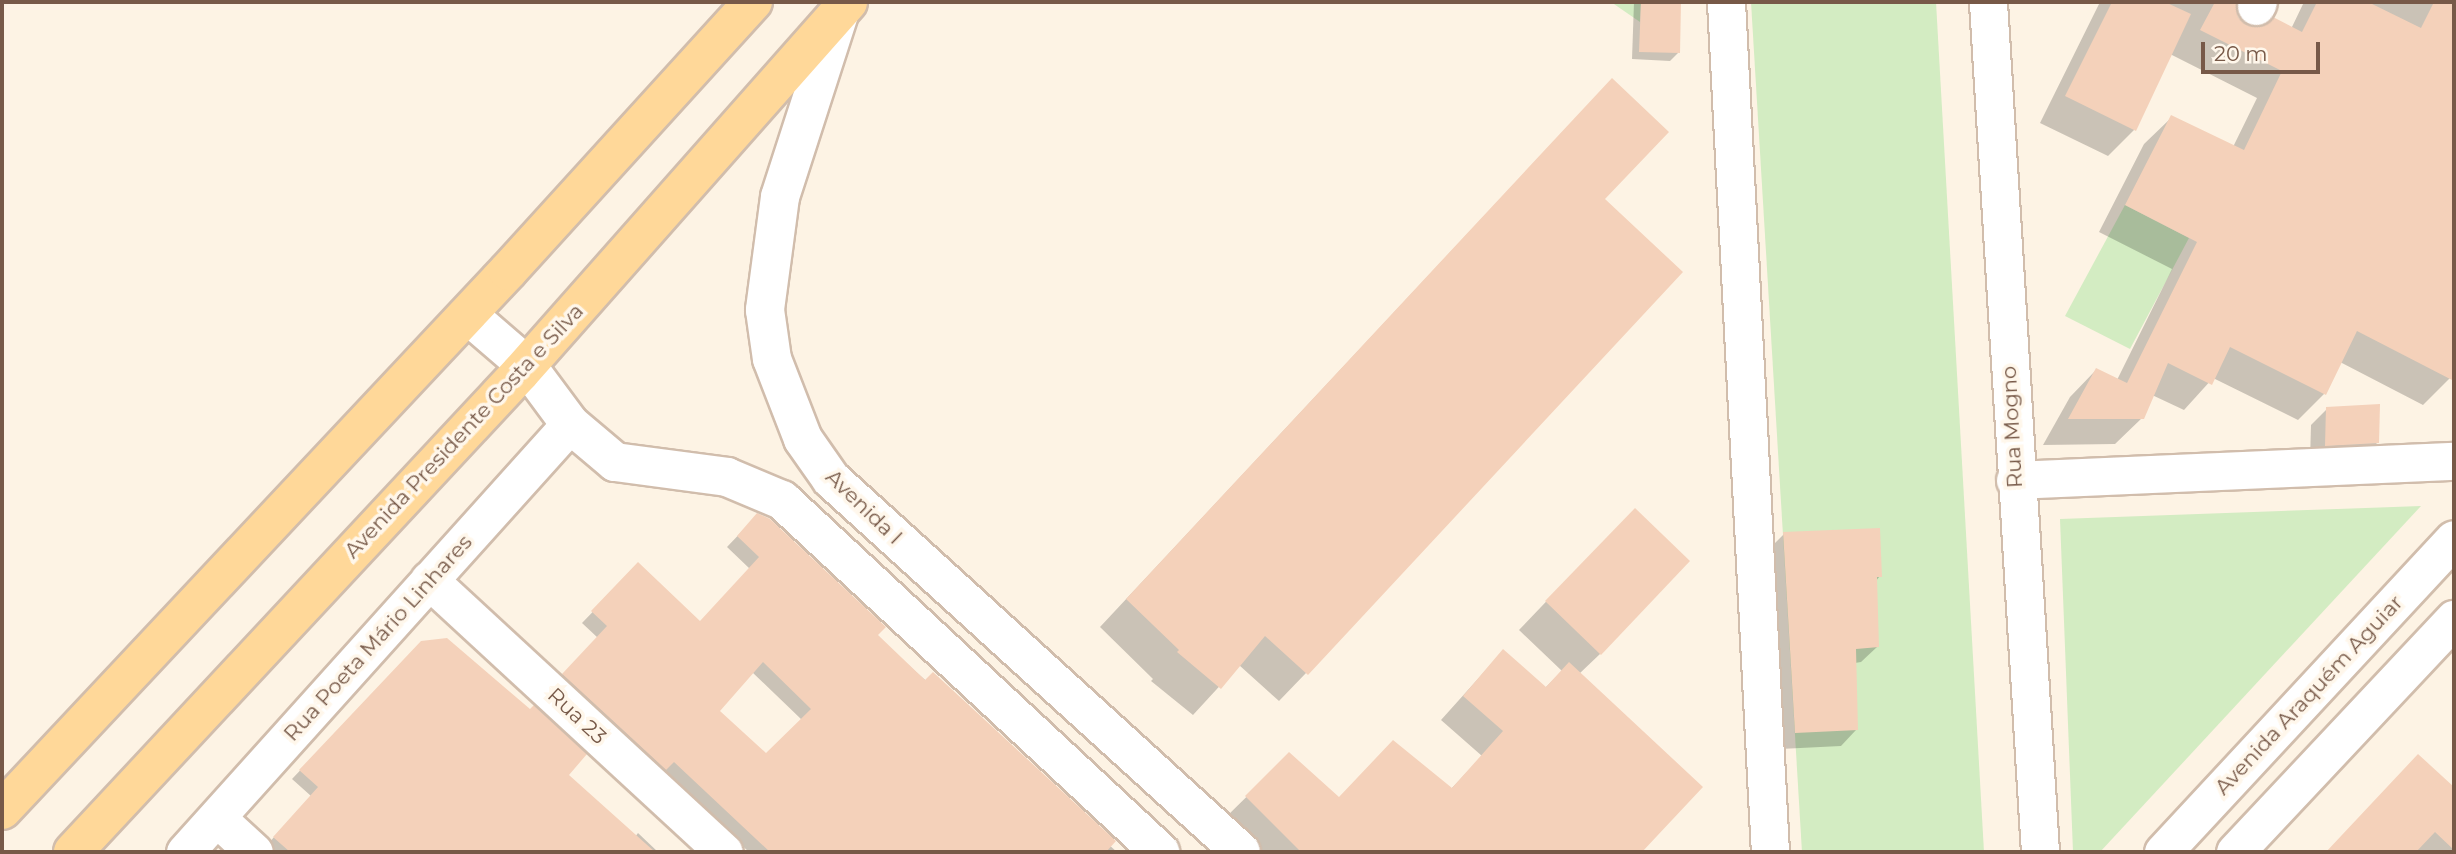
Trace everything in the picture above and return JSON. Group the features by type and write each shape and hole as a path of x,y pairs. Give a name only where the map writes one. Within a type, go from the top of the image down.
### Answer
{"main road":[{"path":"2,810 468,314 753,2"},
{"name":"Avenida Presidente Costa e Silva","path":"73,852 527,366 844,6"}],"street":[{"path":"1726,2 1769,852"},
{"name":"Rua Mogno","path":"1988,2 2015,480 2040,852"},
{"name":"Avenida I","path":"844,6 780,197 765,310 772,359 803,439 831,479 1241,852"},
{"path":"468,314 527,366 570,424 615,462 727,477 782,500 1160,852"},
{"name":"Rua Poeta Mário Linhares","path":"185,852 570,424"},
{"path":"2015,480 2454,461"},
{"name":"Avenida Araquém Aguiar","path":"2163,852 2454,538"},
{"name":"Rua 23","path":"429,580 724,852"},
{"path":"2235,852 2454,619"},
{"path":"1037,739 1073,700"},
{"path":"217,818 254,852"}],"green space":[{"path":"1611,2 1641,2 1640,22"},
{"path":"1751,2 1936,2 1984,852 1802,852"},
{"path":"2125,205 2189,238 2130,349 2065,316"},
{"path":"2421,506 2100,852 2073,852 2060,519"}],"building":[{"path":"1641,2 1681,2 1680,53 1639,52"},
{"path":"2112,2 2165,2 2191,14 2136,131 2065,96"},
{"path":"2215,2 2236,2 2238,17 2247,25 2258,27 2273,17 2302,32 2317,2 2368,2 2421,28 2434,2 2454,2 2454,381 2357,331 2326,395 2230,347 2212,385 2168,363 2144,419 2068,419 2096,368 2127,383 2197,242 2125,205 2171,115 2244,150 2282,71 2200,30"},
{"path":"1612,78 1669,132 1605,199 1683,272 1308,675 1265,636 1221,689 1177,652 1179,650 1126,599"},
{"path":"2380,404 2379,443 2325,446 2326,407"},
{"path":"1635,508 1690,561 1601,655 1545,601"},
{"path":"757,513 770,519 886,627 878,635 925,680 933,672 1116,841 1106,852 770,852 674,762 666,770 562,674 607,626 591,611 638,562 700,621 759,557 737,536","holes":["763,662 811,709 766,753 720,711"]},
{"path":"1880,528 1882,577 1877,577 1879,647 1856,649 1858,730 1795,733 1783,532"},
{"path":"447,638 530,709 534,705 587,754 569,775 655,852 290,852 273,837 318,787 299,770 421,641"},
{"path":"1503,649 1546,687 1569,662 1703,787 1642,852 1301,852 1245,796 1289,752 1339,797 1393,740 1452,788 1503,731 1463,696"},
{"path":"2418,754 2454,787 2454,850 2435,832 2416,852 2326,852"}]}
